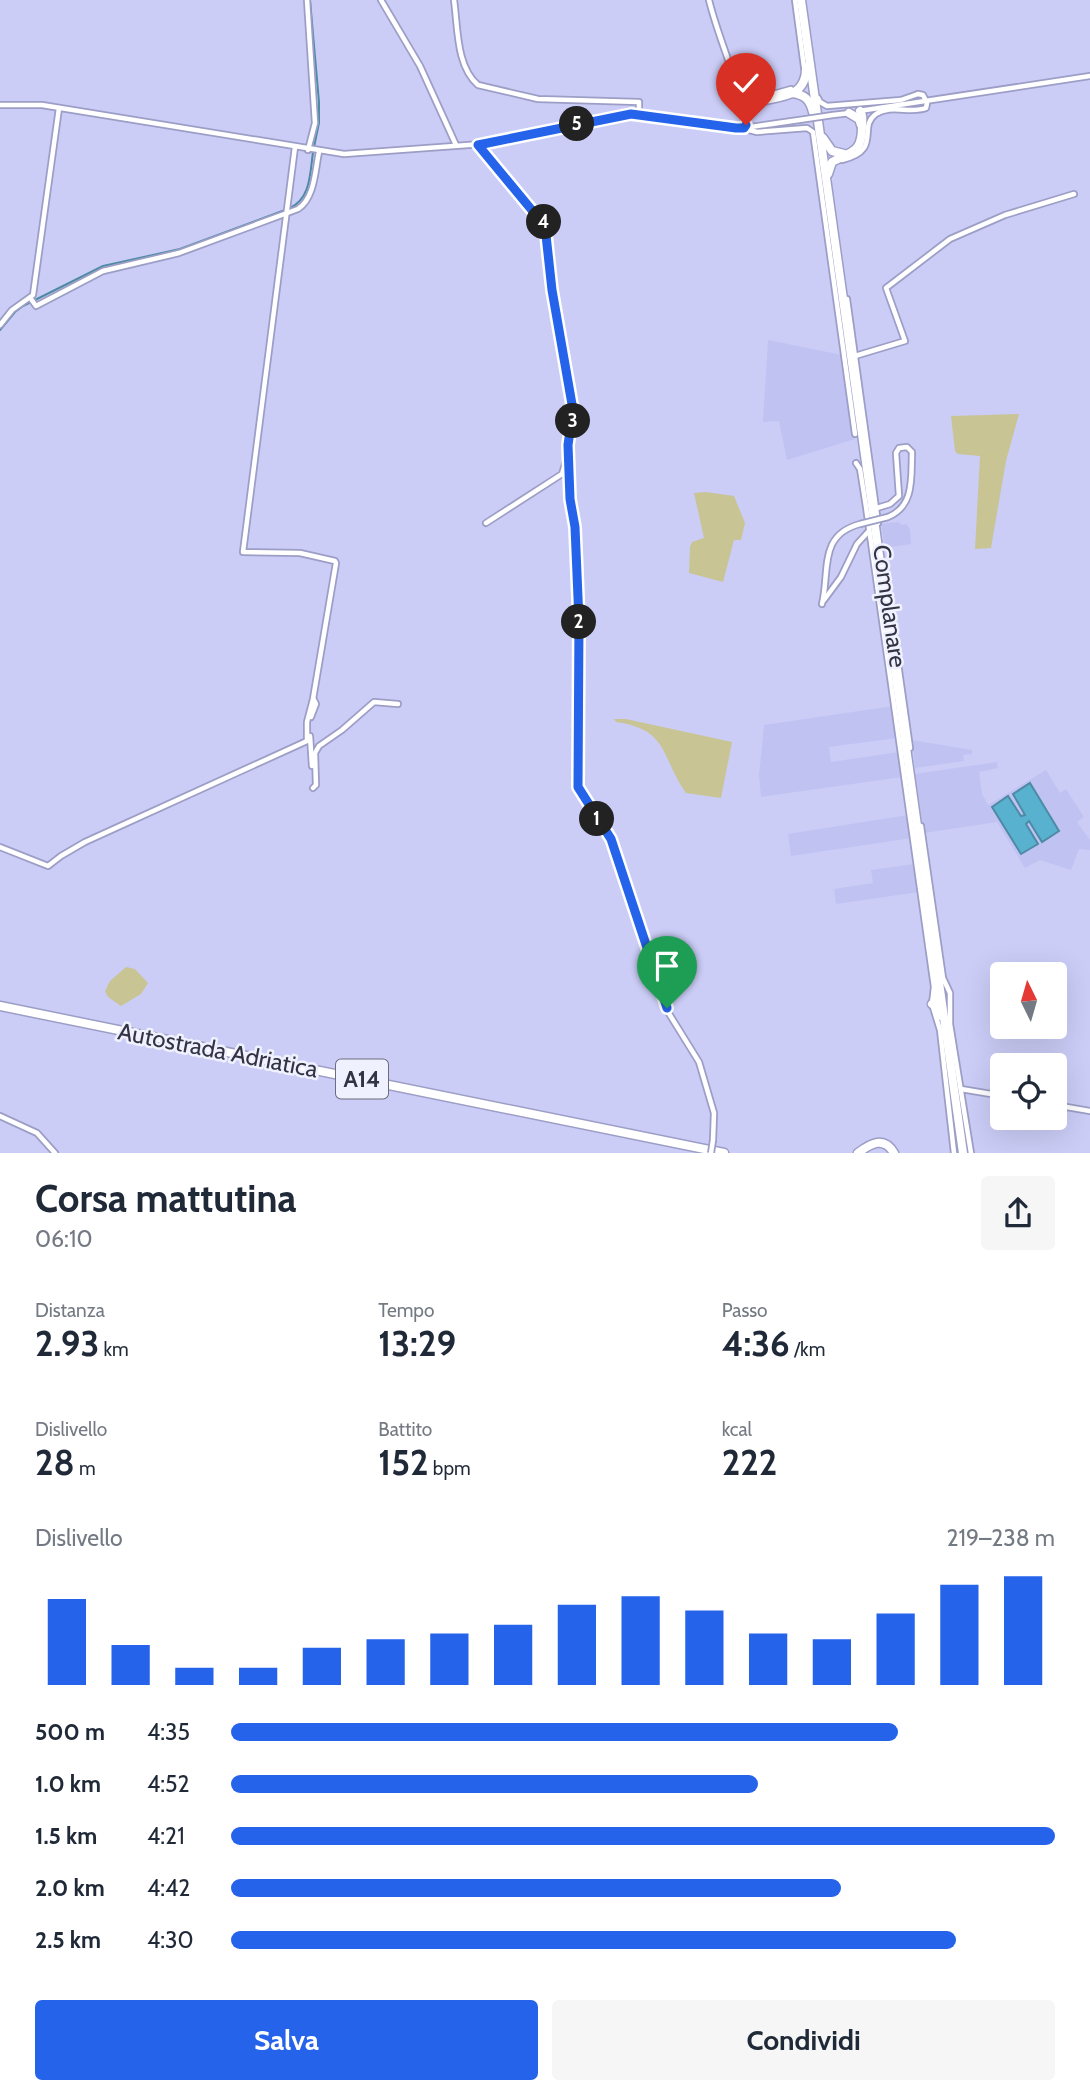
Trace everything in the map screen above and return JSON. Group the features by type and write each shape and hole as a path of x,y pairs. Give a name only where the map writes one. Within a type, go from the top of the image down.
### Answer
{"highway":[{"path":"800,0 814,120 939,984 937,999 932,1004 938,1006 943,1016"},
{"path":"800,0 943,1016 958,1091 963,1153"},
{"path":"743,118 749,105 800,89 806,82 806,59"},
{"path":"792,93 803,95 808,100 814,120"},
{"path":"829,197 829,168 832,162 854,151 861,143 861,119 870,109"},
{"path":"849,113 861,119"},
{"path":"819,128 832,152 847,154"},
{"path":"939,984 950,996 946,1001 943,1016"},
{"name":"Autostrada Adriatica","path":"0,1008 708,1153"},
{"name":"Autostrada Adriatica","path":"0,1008 724,1153"},
{"path":"863,1153 870,1145 879,1142"},
{"path":"858,1153 870,1144 879,1142 889,1145 894,1153"}],"street":[{"path":"31,300 36,306 103,271 179,253 304,205 308,198 315,123 307,0"},
{"path":"381,0 420,66 456,145"},
{"path":"454,0 463,62 471,79 478,85 538,99 639,102 639,114"},
{"path":"709,0 722,47 734,72 743,118 753,128 849,113"},
{"path":"0,104 42,105 344,154 478,145 621,115 639,114 736,128 743,118 747,101 793,89 803,83 805,73 800,0"},
{"path":"800,0 818,94 822,104 827,106 922,96 936,99 1090,76"},
{"path":"870,109 915,104 922,96"},
{"path":"922,96 927,103 926,108"},
{"path":"926,108 936,99"},
{"name":"Complanare","path":"910,110 915,104"},
{"path":"0,325 12,310 31,300 59,108"},
{"name":"Complanare","path":"926,108 890,110 876,114 870,122 863,151 857,156 838,161 831,171 833,207 943,978 950,996 950,1024 958,1091 971,1153"},
{"path":"743,118 757,132 807,128 813,132 856,434"},
{"path":"478,145 545,226 552,290 572,393 570,499 574,516 579,621 578,787 611,839 668,1012 699,1062 714,1113 713,1140 708,1153"},
{"path":"0,847 48,866 78,846 306,742 307,722 336,562 300,552 243,552 295,147"},
{"path":"855,356 905,341 886,288 950,239 1005,215 1074,194"},
{"path":"486,523 564,471 567,431 573,419"},
{"path":"869,528 822,604 829,550 833,540 845,530 888,517 900,510 909,496 912,452 907,447 899,448 896,453 899,496 890,504 877,508"},
{"name":"Complanare","path":"856,463 860,469 871,539 934,987 932,1004 940,1030 954,1153"},
{"path":"860,542 871,539"},
{"path":"860,542 868,544 872,550"},
{"path":"826,574 836,580 841,577"},
{"path":"826,574 832,589"},
{"path":"826,585 832,589"},
{"path":"313,699 316,704 310,721 314,788 315,753 319,746 374,702 398,704"},
{"path":"958,1091 990,1095"},
{"path":"1067,1107 1090,1111"},
{"path":"0,1116 37,1133 55,1153"}],"shaded area":[{"path":"768,340 842,355 855,439 787,460 779,421 763,422"},
{"path":"1019,414 1006,461 991,548 975,549 980,456 958,454 955,451 951,416"},
{"path":"694,493 734,496 745,523 741,540 734,540 723,582 689,573 692,542 704,538"},
{"path":"881,524 906,524 910,529 911,544 885,548"},
{"path":"893,706 897,738 829,747 831,762 899,752 902,777 761,797 759,775 764,725"},
{"path":"614,719 626,719 732,742 721,798 686,793 655,738 646,731 616,722"},
{"path":"912,740 972,750 972,754 963,755 964,761 915,768"},
{"path":"997,762 998,768 979,772 982,794 988,805 1046,770 1060,793 1066,789 1084,817 1077,822 1090,840 1090,850 1079,849 1071,870 1040,860 1025,868 997,822 924,833 915,774"},
{"path":"1030,783 1059,831 1042,842 1029,821 1026,824 1038,844 1021,854 992,807 1008,796 1021,816 1025,815 1013,794"},
{"path":"908,815 912,838 791,856 788,834"},
{"path":"915,864 919,892 836,904 834,889 873,883 871,870"},
{"path":"126,967 135,969 148,983 141,994 121,1006 108,997 105,991 110,981"}],"waterway":[{"path":"310,0 319,102 319,123 314,147"},
{"path":"290,208 297,204 306,191 313,152"},
{"path":"0,330 23,306 103,266 180,249 285,210"}],"route":[{"path":"667,1008 611,839 578,787 579,621 568,445 573,425 573,410 552,290 545,226 537,213 478,145 631,114 736,128 744,128 746,125"}]}
